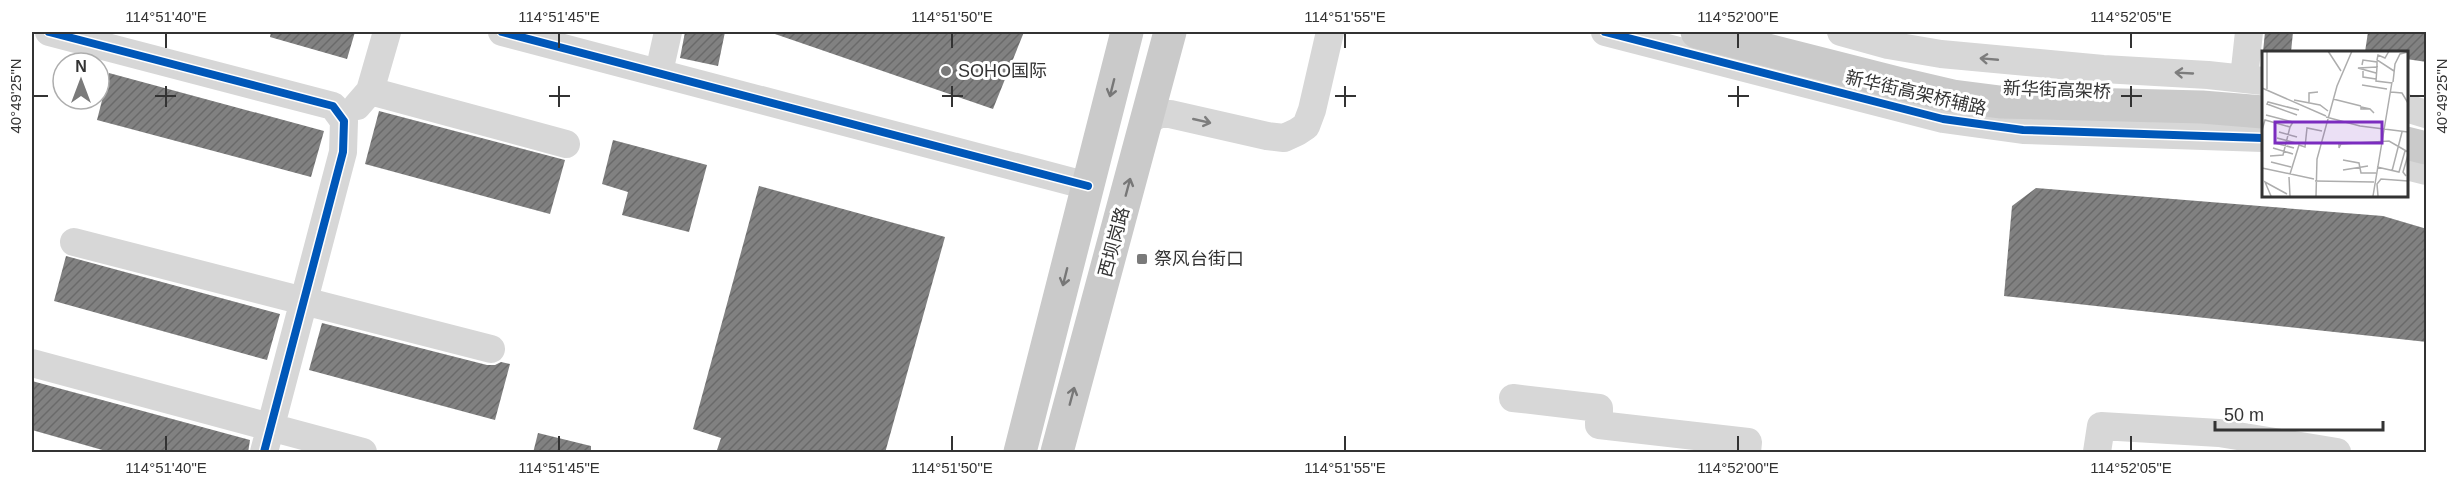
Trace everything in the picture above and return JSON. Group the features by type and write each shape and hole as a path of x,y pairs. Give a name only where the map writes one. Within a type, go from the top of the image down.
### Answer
{"main road":[{"path":"1020,453 1126,32"},
{"name":"西坝岗路","path":"1057,453 1170,32"},
{"name":"新华街高架桥","path":"1697,32 1953,96 2000,102 2202,107 2262,112"},
{"name":"新华街高架桥","path":"1749,32 1896,70 1998,88 2205,93 2257,85"}],"street":[{"path":"52,32 333,106 344,121 343,152 267,440"},
{"path":"344,121 370,91 387,32"},
{"path":"502,32 1088,186"},
{"path":"659,72 668,32"},
{"path":"1146,122 1159,114 1170,114 1267,136 1284,138 1297,132 1306,126 1312,110 1330,32"},
{"name":"新华街高架桥辅路","path":"1605,32 1943,118 2023,130 2262,138"},
{"name":"新华街高架桥辅路","path":"1816,85 1831,32"},
{"path":"1841,32 1888,45 1941,54 2257,85 2249,32"},
{"path":"370,91 566,144"},
{"path":"2407,108 2427,114"},
{"path":"74,242 490,349"},
{"path":"32,363 267,440 363,453"},
{"path":"1512,398 1599,408 1599,426 1748,442 1747,453"},
{"path":"2097,453 2101,426 2219,433 2337,453"}],"building":[{"path":"271,32 355,32 347,59 270,37"},
{"path":"685,32 725,32 718,66 680,58"},
{"name":"SOHO国际","path":"776,32 1024,32 993,109 775,34"},
{"path":"2265,32 2293,32 2291,51 2263,51"},
{"path":"2368,32 2427,32 2427,62 2407,59 2407,51 2365,51"},
{"path":"111,74 324,131 311,177 97,120 99,111 111,111"},
{"path":"379,111 565,160 550,214 365,164"},
{"path":"613,140 707,165 689,232 622,215 628,192 602,184"},
{"path":"759,186 945,237 885,453 716,453 721,438 693,429"},
{"path":"2036,188 2383,216 2427,229 2427,342 2004,296 2012,206"},
{"path":"66,256 280,314 267,360 54,301"},
{"path":"322,323 487,365 501,362 510,364 495,420 309,370"},
{"path":"32,381 250,440 248,453 113,453 32,430"},
{"path":"538,433 591,446 591,453 533,453"}],"cycle path":[{"path":"49,32 333,106 344,121 343,152 264,452"},
{"path":"502,32 1088,186"},
{"path":"1605,32 1943,119 2023,130 2262,138"}],"place":[{"name":"SOHO国际","path":"946,71"},
{"name":"祭风台街口","path":"1142,259"}]}
